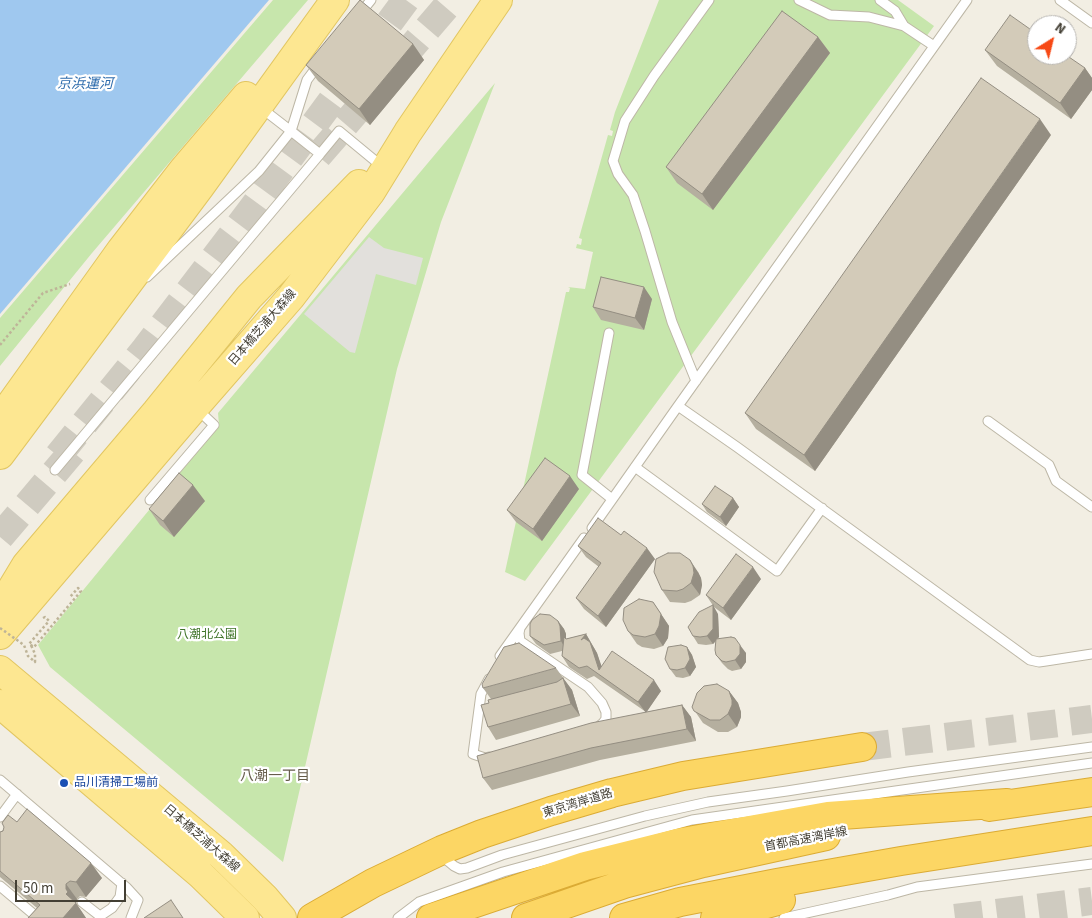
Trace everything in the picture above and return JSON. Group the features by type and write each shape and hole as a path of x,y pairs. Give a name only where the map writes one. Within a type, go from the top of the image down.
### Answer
{"highway":[{"name":"東京湾岸道路","path":"312,918 373,883 442,850 482,834 612,793 683,776 862,747"},
{"name":"首都高速湾岸線","path":"526,918 624,884 788,843 1007,804 1092,792"},
{"path":"431,918 585,866 678,843 828,816 1007,804"},
{"path":"624,918 689,900 901,861 1092,831"},
{"path":"714,918 830,888 901,861"}],"main road":[{"path":"0,419 121,250 183,170 328,0"},
{"path":"0,455 200,187 335,0"},
{"name":"日本橋芝浦大森線","path":"0,636 291,297 371,192 408,132 498,0"},
{"path":"0,608 26,564 156,412 249,297 408,132"},
{"path":"0,583 26,564"},
{"path":"0,651 3,673"},
{"name":"日本橋芝浦大森線","path":"3,673 221,855 255,887 282,918"},
{"path":"0,704 200,874 245,918"}],"lane":[{"path":"354,22 371,0"},
{"path":"696,381 672,322 633,195 618,174 613,161 625,121 654,76 709,0"},
{"path":"799,0 830,15 869,17 904,26 934,46"},
{"path":"880,0 894,10 904,26"},
{"path":"494,756 485,758 473,754 481,694 494,668 520,628 967,0"},
{"path":"1060,0 1092,23"},
{"path":"96,326 259,171 291,131 307,80 324,58"},
{"path":"258,106 320,154"},
{"path":"55,470 339,131 379,164"},
{"path":"609,333 582,476 612,499"},
{"path":"678,406 738,447 1030,660 1039,662 1092,654"},
{"path":"150,500 214,425 195,407"},
{"path":"988,421 1048,465 1056,481 1092,506"},
{"path":"635,467 777,571 822,508"},
{"path":"520,628 520,641 572,680 588,687 602,702 606,712 604,723 589,729"},
{"path":"479,710 488,708"},
{"path":"442,850 448,862 460,869 467,868 502,855 645,816 708,802 1092,747"},
{"path":"398,918 419,902 503,872 692,820 1092,763"},
{"path":"0,780 122,883 138,900 131,918"},
{"path":"0,817 18,794"},
{"path":"784,918 917,887 1092,864"},
{"path":"82,902 100,916 112,908 120,897 122,883"},
{"path":"0,886 38,918"}],"path":[{"path":"0,345 43,293 77,282"},
{"path":"31,645 34,647 81,591 78,588 70,597"},
{"path":"0,628 24,645 28,656 35,662 35,654 29,644 49,621 45,617"}],"green space":[{"path":"273,0 308,0 92,253 0,366 0,318"},
{"path":"659,0 898,0 934,26 525,581 505,572 566,292 569,292 570,288 568,287 585,289 593,252 576,248 577,244 581,245 582,239 579,238 608,135 612,136 613,131 610,130 615,112"},
{"name":"八潮北公園","path":"495,83 441,222 397,369 283,862 50,667 38,645 219,425 218,413"}],"shaded area":[{"path":"369,237 384,248 423,258 416,285 376,274 355,353 350,352 304,314"}],"water":[{"name":"京浜運河","path":"0,0 269,0 0,314"}],"building":[{"path":"360,0 413,44 359,109 306,65"},
{"path":"782,11 818,37 702,194 666,167"},
{"path":"1010,15 1027,27 1027,65 1077,65 1077,63 1085,68 1060,103 985,50"},
{"path":"981,78 1040,119 804,455 745,413"},
{"path":"601,277 644,287 635,318 593,307"},
{"path":"545,458 570,476 533,529 507,510"},
{"path":"179,473 193,485 163,521 149,509"},
{"path":"715,486 733,498 720,517 702,504"},
{"path":"598,518 621,535 624,531 647,548 598,616 576,598 601,563 578,546"},
{"path":"668,553 680,553 690,560 693,566 694,573 691,583 677,591 662,590 654,572 656,559"},
{"path":"736,554 753,567 723,608 706,595"},
{"path":"639,599 653,602 661,614 659,626 655,634 645,637 633,635 628,631 623,620 624,608"},
{"path":"713,605 713,629 707,636 693,636 688,627 699,612"},
{"path":"540,614 550,615 558,621 561,641 544,645 530,636 530,624"},
{"path":"586,634 581,640 584,638 590,642 599,670 612,651 654,680 638,702 587,666 579,668 562,656 564,637 566,639"},
{"path":"735,638 740,645 740,654 735,660 722,661 716,655 716,639"},
{"path":"519,643 556,668 483,688 482,684 504,647"},
{"path":"681,645 687,647 690,659 685,668 670,669 665,659 668,647"},
{"path":"563,678 571,704 488,727 481,705 489,703 488,700 557,682"},
{"path":"717,684 729,691 732,705 728,714 720,720 710,720 694,711 692,707 697,693 704,686"},
{"path":"682,705 687,729 591,748 483,778 477,756 591,723"},
{"path":"27,809 91,863 76,882 70,881 66,884 68,892 66,894 76,903 63,918 28,918 40,905 0,871 0,832 3,831 4,827 2,823 8,815 17,822"},
{"path":"171,900 183,918 144,918"}],"tunnel":[{"path":"58,456 145,349 251,210 406,0"},
{"path":"318,156 452,0"},
{"path":"0,537 78,445"},
{"path":"862,747 1092,719"},
{"path":"955,918 1092,901"}],"place":[{"name":"品川清掃工場前","path":"64,783"}],"district":[{"name":"八潮一丁目","path":"275,777"}]}
